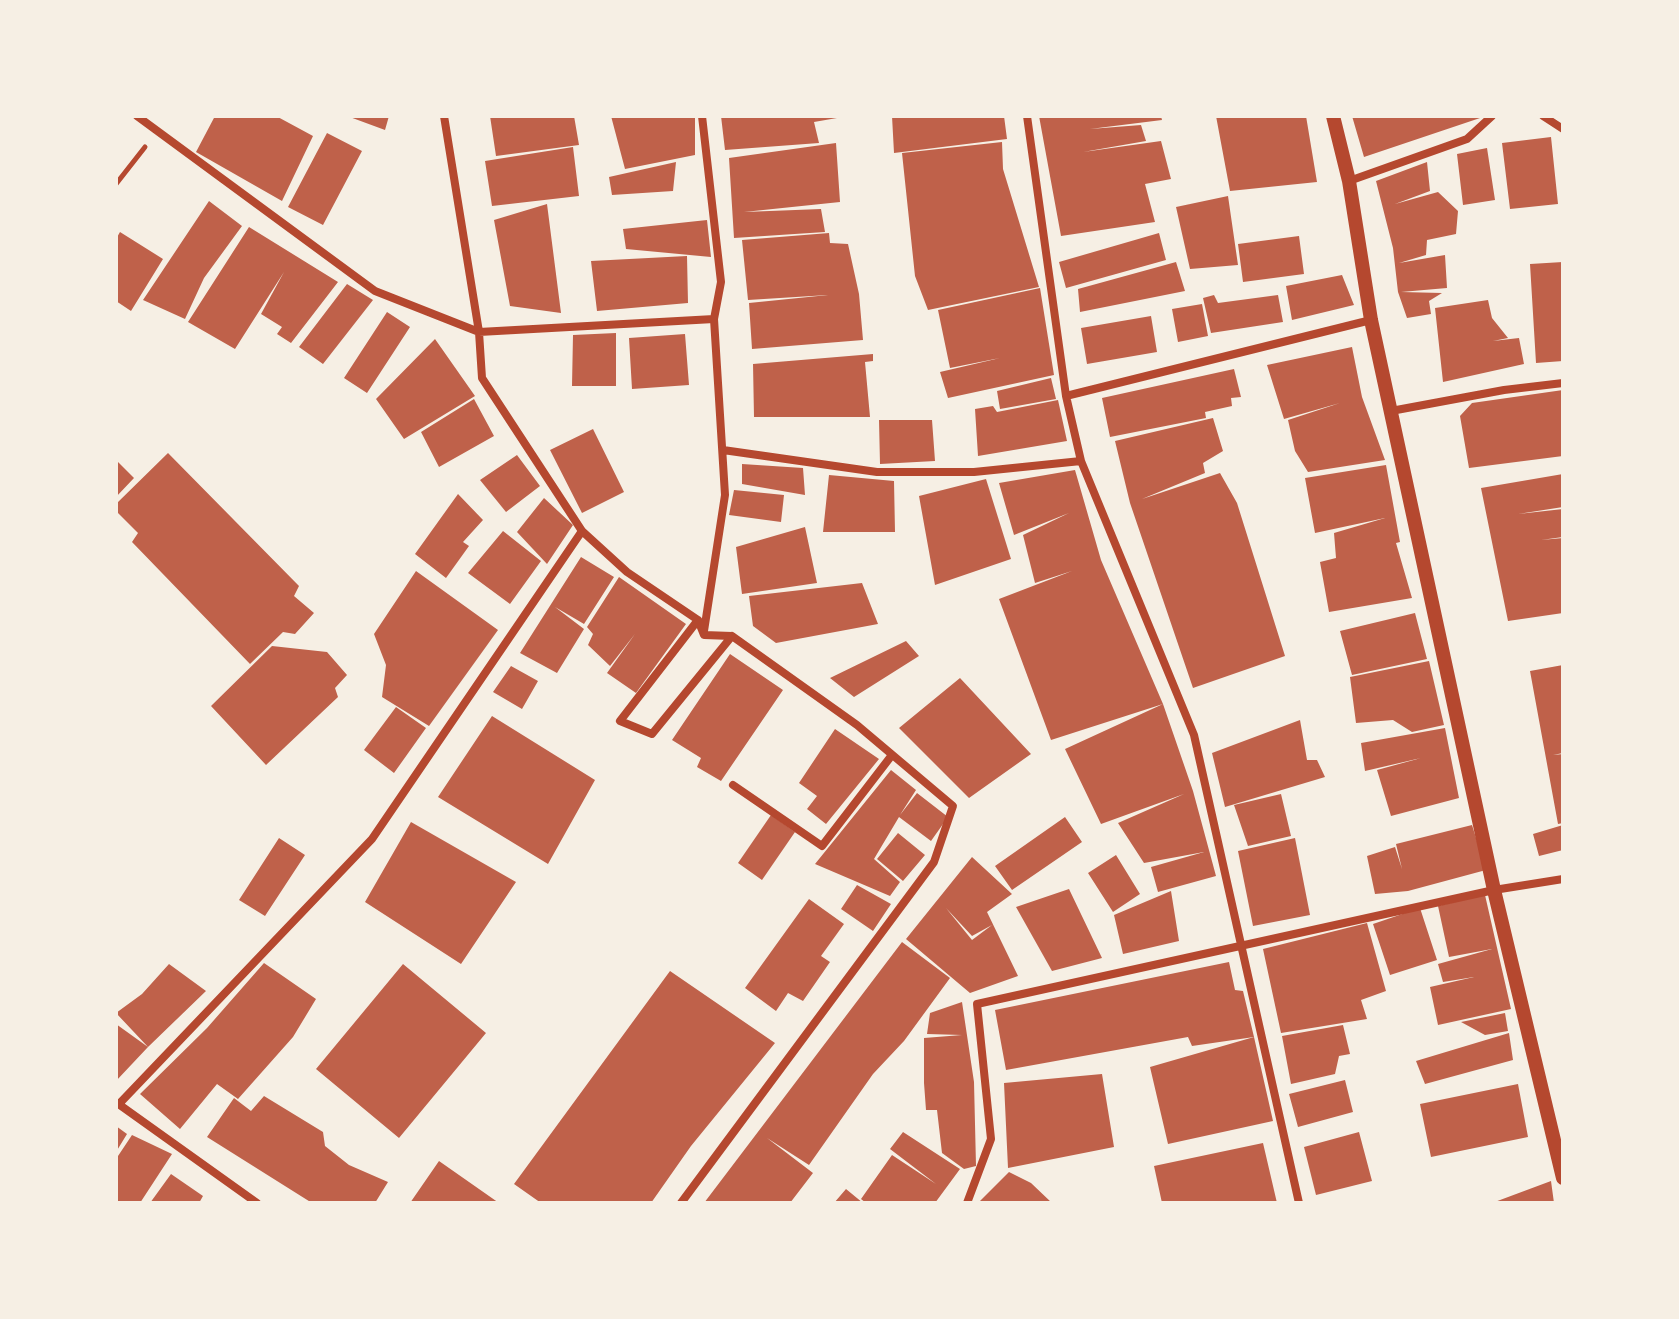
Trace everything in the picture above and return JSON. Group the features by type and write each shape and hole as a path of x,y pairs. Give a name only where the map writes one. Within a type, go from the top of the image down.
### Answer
{"street":[{"path":"137,116 375,291 479,332 714,319"},
{"path":"444,116 479,332 482,378 582,531 627,572 698,620 704,635"},
{"path":"702,116 721,282 714,319 725,495 704,635"},
{"path":"1027,116 1066,396 1081,461 1194,735 1299,1203"},
{"path":"1333,116 1349,181 1371,320 1494,890 1563,1178"},
{"path":"1349,181 1467,139 1492,116"},
{"path":"1543,116 1563,129"},
{"path":"1066,396 1371,320"},
{"path":"1391,411 1504,390 1563,383"},
{"path":"723,450 877,472 974,472 1081,461"},
{"path":"257,1203 118,1103 372,839 582,531"},
{"path":"698,620 620,721 652,734 732,636"},
{"path":"681,1203 934,862 953,806 857,725 732,636 704,635"},
{"path":"733,785 822,846 892,755"},
{"path":"967,1203 991,1139 977,1004 1494,890 1563,879"}],"path":[{"path":"116,184 158,131"}],"building":[{"path":"215,116 276,116 313,136 282,201 196,152"},
{"path":"347,116 389,116 385,130"},
{"path":"490,116 574,116 579,145 496,156"},
{"path":"611,116 695,116 695,155 625,169"},
{"path":"721,116 837,118 814,122 819,143 725,150"},
{"path":"892,116 1004,116 1007,139 894,153"},
{"path":"1039,116 1161,116 1162,120 1090,129 1141,125 1146,141 1083,152 1161,141 1171,179 1145,184 1155,222 1061,236"},
{"path":"1216,116 1306,116 1317,182 1230,191"},
{"path":"1352,116 1486,116 1364,157"},
{"path":"327,133 362,151 323,225 288,207"},
{"path":"1551,137 1558,204 1510,209 1502,143"},
{"path":"1002,142 1003,169 1039,287 928,310 915,276 902,153"},
{"path":"836,143 840,202 744,212 821,209 825,232 734,238 729,158"},
{"path":"573,147 579,196 492,206 485,161"},
{"path":"1487,148 1495,200 1463,205 1457,154"},
{"path":"676,162 673,191 612,195 609,177"},
{"path":"1427,162 1430,191 1395,204 1438,192 1458,211 1456,234 1427,240 1426,255 1399,263 1445,255 1447,288 1401,292 1442,293 1429,301 1431,314 1407,318 1398,292 1393,248 1376,181"},
{"path":"1228,196 1238,265 1190,269 1176,207"},
{"path":"209,201 242,226 204,278 185,319 143,300"},
{"path":"547,204 561,313 510,306 494,220"},
{"path":"707,220 711,257 626,249 623,229"},
{"path":"249,227 338,282 291,343 277,334 282,327 261,314 284,272 235,349 188,322"},
{"path":"120,232 163,259 131,311 116,301 116,239"},
{"path":"829,233 830,243 848,244 859,294 863,340 752,349 749,303 828,295 748,300 742,240"},
{"path":"1159,233 1166,260 1066,288 1059,262"},
{"path":"1299,236 1304,274 1243,282 1238,244"},
{"path":"687,256 688,303 597,311 591,261"},
{"path":"1176,262 1185,291 1080,312 1078,289"},
{"path":"1563,262 1563,361 1536,363 1530,264"},
{"path":"1342,275 1354,305 1292,320 1286,286"},
{"path":"347,284 373,300 323,364 299,347"},
{"path":"1040,288 1054,375 948,398 940,372 1000,358 950,368 938,310"},
{"path":"1214,295 1218,303 1278,295 1283,322 1211,333 1203,298"},
{"path":"1488,300 1492,318 1508,338 1493,341 1519,338 1524,364 1443,382 1435,308"},
{"path":"1202,304 1208,336 1178,342 1172,309"},
{"path":"387,312 410,327 367,393 344,378"},
{"path":"1151,316 1157,352 1087,364 1081,328"},
{"path":"616,333 616,386 572,386 573,335"},
{"path":"685,334 689,385 632,389 629,338"},
{"path":"435,339 475,396 404,439 376,399"},
{"path":"1352,347 1362,397 1385,460 1308,472 1295,451 1288,420 1340,403 1284,419 1267,365"},
{"path":"873,354 873,361 865,362 870,417 754,417 753,364"},
{"path":"1234,369 1241,397 1231,398 1232,406 1205,412 1206,418 1110,437 1102,398"},
{"path":"1051,378 1056,399 1000,409 997,391"},
{"path":"1563,390 1563,456 1469,468 1460,416 1472,403"},
{"path":"474,399 494,436 439,467 421,432"},
{"path":"1058,400 1067,441 978,456 975,409 993,406 997,412"},
{"path":"1213,418 1223,451 1203,463 1205,473 1142,499 1220,473 1237,503 1285,656 1193,688 1130,503 1115,441"},
{"path":"879,420 932,420 935,461 880,464"},
{"path":"593,429 624,492 582,513 550,450"},
{"path":"168,453 299,586 294,596 314,613 295,634 283,632 250,664 132,542 138,533 116,511 116,504"},
{"path":"517,455 540,486 506,512 480,480"},
{"path":"116,460 134,478 116,497"},
{"path":"742,464 803,468 805,495 742,484"},
{"path":"1386,465 1400,542 1396,543 1412,598 1329,612 1320,562 1336,558 1334,533 1385,518 1315,533 1305,478"},
{"path":"1075,470 1101,560 1163,704 1051,740 999,599 1072,571 1035,583 1023,535 1069,513 1014,535 999,483"},
{"path":"1563,474 1563,507 1518,514 1563,509 1563,537 1541,540 1563,538 1563,613 1508,621 1481,488"},
{"path":"829,475 894,481 895,532 823,532"},
{"path":"986,479 1011,559 935,585 919,496"},
{"path":"734,490 784,495 781,522 729,515"},
{"path":"458,494 483,520 463,542 469,546 446,578 415,554"},
{"path":"544,498 573,525 547,564 517,532"},
{"path":"805,527 817,583 742,594 736,547"},
{"path":"503,531 541,561 510,604 468,573"},
{"path":"581,557 614,577 584,624 555,607 584,629 557,673 520,653"},
{"path":"416,571 498,630 429,726 382,697 386,665 374,634"},
{"path":"619,577 686,624 636,693 607,673 635,634 610,666 588,645 593,634 587,627"},
{"path":"862,583 878,624 776,643 753,626 749,596"},
{"path":"1415,613 1427,659 1352,675 1340,631"},
{"path":"906,641 919,656 854,697 830,678"},
{"path":"272,646 327,652 347,675 335,688 338,697 266,765 211,706"},
{"path":"730,654 783,690 721,781 697,767 701,758 672,740"},
{"path":"1429,661 1444,725 1412,732 1393,720 1356,723 1350,677"},
{"path":"1563,665 1563,753 1553,755 1563,754 1563,823 1558,824 1530,671"},
{"path":"511,666 538,681 522,709 493,692"},
{"path":"960,678 1031,754 969,798 899,728"},
{"path":"1163,704 1193,791 1216,876 1158,892 1151,867 1204,852 1144,863 1118,823 1184,794 1101,824 1065,749"},
{"path":"396,707 426,728 394,773 364,750"},
{"path":"492,716 595,780 548,864 438,797"},
{"path":"1300,720 1307,760 1317,760 1325,777 1225,807 1212,753"},
{"path":"1445,728 1459,798 1391,816 1377,770 1421,758 1365,771 1361,743"},
{"path":"835,729 879,759 826,824 807,809 817,796 799,783"},
{"path":"891,770 916,790 900,815 917,793 948,817 931,841 899,817 874,859 900,882 890,896 815,864"},
{"path":"1281,794 1291,836 1248,846 1234,805"},
{"path":"771,815 795,832 762,880 738,863"},
{"path":"1065,817 1082,842 1012,890 995,866"},
{"path":"411,822 516,882 461,964 365,902"},
{"path":"1472,825 1486,870 1408,891 1375,894 1367,856 1395,847 1402,869 1396,844"},
{"path":"1563,825 1563,850 1539,856 1533,834"},
{"path":"898,833 925,855 903,881 877,859"},
{"path":"279,838 305,855 265,916 239,900"},
{"path":"1295,838 1310,915 1253,926 1238,851"},
{"path":"1116,855 1140,894 1113,912 1088,873"},
{"path":"972,857 1012,894 987,912 1018,976 970,993 906,939","holes":["946,908 972,936 992,925 972,940"]},
{"path":"857,885 891,904 873,931 841,909"},
{"path":"1069,889 1102,958 1052,971 1016,907"},
{"path":"1171,891 1179,941 1123,954 1114,915"},
{"path":"1485,895 1511,1009 1438,1025 1430,987 1474,977 1443,982 1438,964 1492,949 1449,957 1438,906"},
{"path":"809,899 844,924 821,956 830,962 803,1001 788,993 776,1011 745,988"},
{"path":"1420,908 1437,960 1390,975 1373,924"},
{"path":"1367,923 1386,991 1361,1000 1367,1019 1281,1033 1263,949"},
{"path":"902,942 950,978 904,1041 873,1074 809,1165 767,1138 813,1173 790,1203 704,1203"},
{"path":"1229,962 1235,990 1243,991 1254,1037 1192,1046 1188,1037 1006,1070 995,1010"},
{"path":"264,963 316,999 293,1037 238,1099 217,1084 180,1129 140,1094 207,1028"},
{"path":"169,964 206,991 148,1047 116,1013 142,994"},
{"path":"403,964 486,1033 399,1138 316,1069"},
{"path":"670,971 775,1043 691,1146 651,1203 541,1203 514,1184"},
{"path":"962,1002 974,1082 976,1166 964,1169 942,1153 937,1110 926,1110 924,1083 924,1038 962,1035 927,1034 930,1013"},
{"path":"1505,1013 1508,1031 1485,1035 1461,1022"},
{"path":"116,1024 148,1047 116,1081"},
{"path":"1343,1025 1350,1054 1339,1056 1335,1074 1291,1084 1282,1036"},
{"path":"1509,1033 1513,1060 1425,1084 1416,1061"},
{"path":"1254,1037 1273,1121 1168,1144 1150,1067"},
{"path":"1102,1074 1114,1147 1008,1168 1004,1083"},
{"path":"1345,1080 1353,1112 1298,1127 1289,1094"},
{"path":"1518,1084 1528,1137 1431,1157 1420,1104"},
{"path":"264,1096 323,1132 325,1146 349,1165 388,1182 375,1203 312,1203 207,1137 234,1098 251,1111"},
{"path":"116,1126 127,1134 116,1152"},
{"path":"903,1132 960,1169 935,1203 866,1203 861,1199 892,1155 936,1184 890,1149"},
{"path":"1359,1132 1372,1181 1316,1195 1304,1147"},
{"path":"132,1135 172,1154 140,1203 116,1203 116,1159"},
{"path":"1263,1143 1277,1203 1162,1203 1154,1166"},
{"path":"439,1161 499,1203 410,1203"},
{"path":"1009,1172 1031,1183 1052,1203 978,1203"},
{"path":"171,1174 203,1196 199,1203 150,1203"},
{"path":"1551,1181 1554,1203 1492,1203"},
{"path":"846,1189 863,1203 834,1203"}]}
